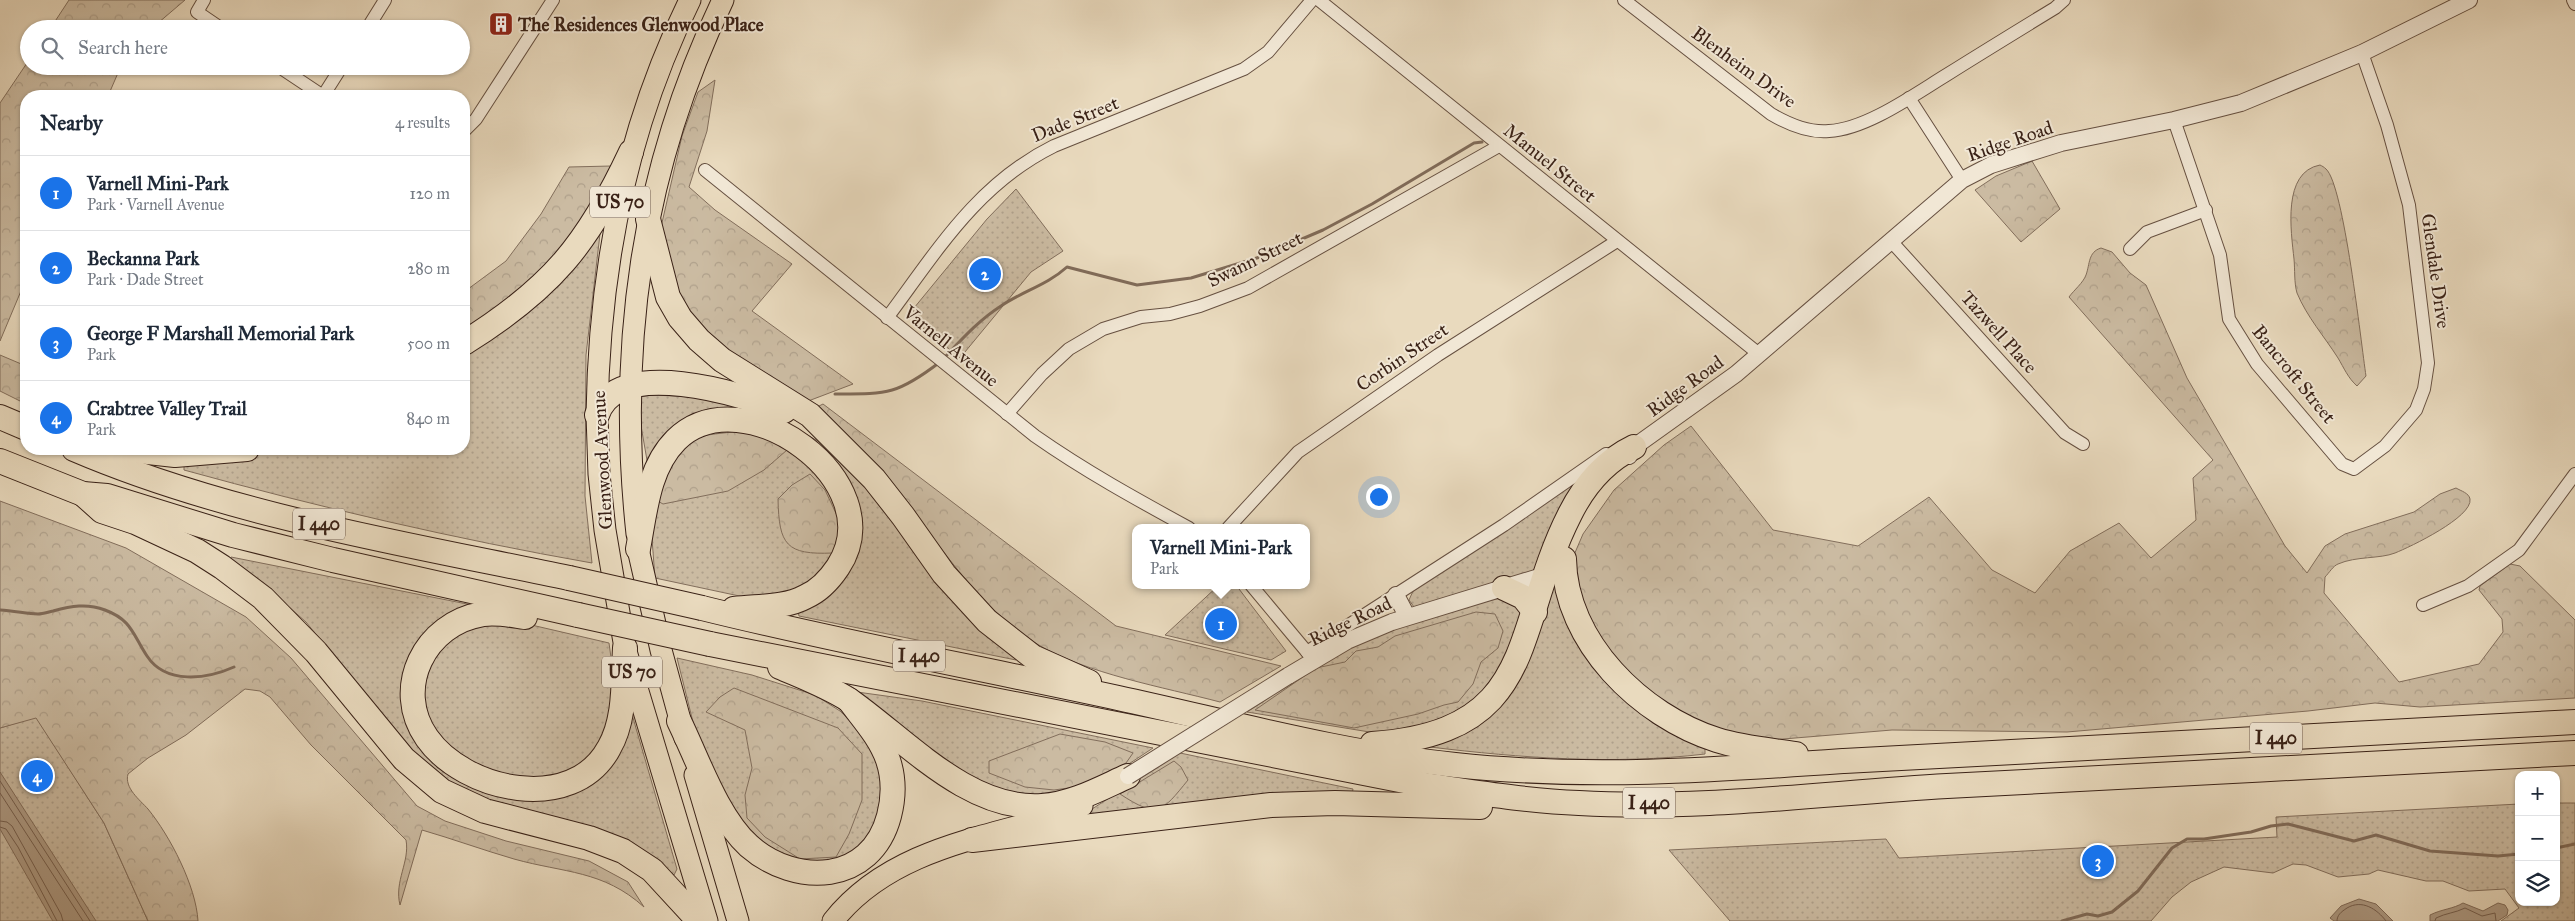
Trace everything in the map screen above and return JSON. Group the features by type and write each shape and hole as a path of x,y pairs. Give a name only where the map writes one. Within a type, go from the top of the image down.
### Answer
{"highway":[{"path":"470,339 513,310 562,266 586,237 631,152"},
{"path":"648,219 664,287 673,308 688,329 716,355 810,415 842,445 874,479 944,574 987,621 1033,657 1136,702"},
{"path":"597,415 602,402 615,390 629,386 691,385 729,392 790,414 842,445"},
{"path":"0,417 20,425"},
{"path":"638,549 647,500 656,470 670,447 689,430 718,419 747,421 782,434 814,456 841,487 849,509 850,538 843,560 827,582 797,601 707,610"},
{"path":"1338,746 1414,740 1448,728 1474,714 1485,705 1510,674 1524,644 1545,576 1563,529 1581,494 1604,468 1621,453 1634,447"},
{"name":"I 440","path":"92,455 217,498 348,531 1338,746 1455,765 1562,773 1712,770 1844,761 2575,722"},
{"name":"I 440","path":"0,461 83,494 107,496 182,520 291,550 570,614 710,644 1430,786 1502,797 1579,803 1646,804 1786,798 1943,786 2575,752"},
{"path":"83,494 102,511 135,522 198,551 222,566 262,598 316,652 404,759 442,791 485,811 589,838 623,851 652,870 699,921"},
{"path":"1564,559 1564,578 1570,598 1587,635 1609,668 1650,707 1682,726 1716,740 1739,746 1844,761"},
{"path":"1504,588 1523,596 1535,612"},
{"path":"570,614 544,619 500,613 483,614 461,621 442,632 431,642 415,672 412,696 422,730 436,749 478,776 513,787 544,789 574,782 600,761 615,736 621,712 625,648"},
{"path":"737,649 823,686 848,700 950,776 975,791 1003,802 1032,806 1054,804 1078,798 1128,776"},
{"path":"680,721 721,809 738,834 763,856 782,866 801,873 827,873 858,862 872,848 884,830 893,796 891,770 882,747 848,700"},
{"path":"972,840 1271,805 1335,803 1487,807 1579,803"}],"main road":[{"name":"Glenwood Avenue","path":"690,0 669,46 631,152 610,244 598,356 597,415 599,474 605,530 625,648 706,921"},
{"name":"Glenwood Avenue","path":"723,0 704,40 682,96 648,219 632,331 629,386 632,492 638,549 661,650 680,721 738,921"},
{"path":"833,921 870,885 891,870 941,848 1063,814 1098,797 1128,776"}],"street":[{"path":"204,0 197,12 209,20"},
{"path":"372,20 385,0"},
{"path":"470,125 476,119 553,0"},
{"name":"Dade Street","path":"887,318 938,249 982,196 1003,176 1031,157 1054,146 1244,69 1268,52 1312,0"},
{"name":"Manuel Street","path":"1319,0 1616,242 1759,354"},
{"name":"Blenheim Drive","path":"1624,0 1751,101 1788,124 1809,130 1829,131 1859,124 1909,98 2055,8 2064,0"},
{"name":"Ridge Road","path":"1310,656 1407,616 1545,576 1556,570 1564,559 1574,530 1589,503 1612,474 1626,461 1634,447 1710,394 1962,180 1991,164 2062,143 2174,120 2241,102 2362,53 2469,0"},
{"path":"2573,0 2575,4"},
{"name":"Glendale Drive","path":"2351,468 2354,469 2385,446 2416,410 2424,389 2428,362 2409,205 2388,125 2362,53"},
{"path":"292,75 314,90"},
{"path":"327,90 336,75"},
{"path":"1909,98 1962,180"},
{"name":"Bancroft Street","path":"2174,120 2220,255 2229,319 2257,364 2342,464 2351,468"},
{"name":"Swann Street","path":"1006,414 1042,374 1069,348 1103,329 1141,317 1170,314 1200,306 1248,288 1499,146"},
{"name":"Varnell Avenue","path":"705,170 1006,414 1074,464 1126,495 1181,524"},
{"path":"2130,249 2147,232 2206,210"},
{"name":"Tazwell Place","path":"1890,241 2065,433 2083,444"},
{"name":"Corbin Street","path":"1232,524 1298,452 1438,355 1616,242"},
{"name":"Ridge Road","path":"1128,776 1288,676 1310,656 1396,595 1519,514 1592,463 1617,447 1634,447"},
{"path":"2423,605 2468,586 2520,550 2575,474"},
{"path":"1254,589 1310,656"},
{"path":"1396,595 1407,616"}],"green space":[{"path":"69,0 185,0 162,20 56,20"},
{"path":"20,73 20,75 117,75 111,90 20,90 20,293 0,341 0,103"},
{"path":"715,80 707,131 689,187 715,210 792,264 752,311 853,384 803,403 692,328 666,280 661,227 682,136 698,92"},
{"path":"2032,161 2060,209 2021,242 1975,190 1996,176"},
{"path":"2320,165 2326,169 2333,181 2351,266 2366,376 2357,386 2311,318 2301,302 2296,289 2291,233 2294,190 2299,179 2308,170"},
{"path":"611,166 571,244 536,282 470,330 470,288 506,261 541,214 569,167"},
{"path":"1016,189 1063,251 1031,272 960,358 917,323 913,316 914,308 987,219"},
{"path":"597,233 600,234 586,355 585,496 592,563 489,544 387,521 285,497 184,470 184,462 234,458 246,455 470,455 470,346"},
{"path":"2101,248 2112,252 2130,273 2146,285 2187,378 2285,546 2307,573 2325,546 2345,534 2414,512 2440,494 2456,488 2469,497 2468,506 2462,514 2426,538 2389,555 2345,561 2333,568 2325,577 2324,593 2399,682 2479,664 2503,632 2502,619 2479,590 2480,586 2510,564 2520,566 2575,620 2575,698 2420,707 2375,703 2308,711 2067,732 1892,730 1771,740 1736,736 1697,724 1629,678 1590,626 1571,562 1583,534 1614,490 1664,445 1691,426 1773,530 1858,546 1929,497 1992,570 2035,593 2070,551 2119,523 2151,558 2196,520 2193,478 2213,460 2069,297 2085,278 2092,255"},
{"path":"0,355 20,363 20,401 0,391"},
{"path":"654,395 713,398 782,421 825,445 848,465 1017,657 1016,660 799,616 797,607 831,587 839,475 720,415 648,466 636,397"},
{"path":"823,404 1116,626 1281,666 1220,702 1102,672 1079,664 1037,644 1014,628 974,589 880,469 815,408"},
{"path":"743,430 788,447 836,493 840,552 804,590 744,597 655,578 651,526 654,501 678,449 716,431"},
{"path":"736,431 762,436 787,450 764,470 728,491 663,504 656,500 670,465 681,450 696,439"},
{"path":"810,474 825,490 841,524 833,553 805,552 795,549 783,537 780,527 778,499 792,485"},
{"path":"1579,480 1543,572 1414,607 1409,600 1413,591"},
{"path":"0,501 126,548 246,617 291,658 417,806 445,821 506,841 589,861 628,882 644,907 629,895 598,879 514,859 422,830 400,905 399,888 406,856 406,840 311,745 270,697 260,691 245,689 186,735 148,758 128,774 127,779 130,789 148,809 173,847 187,877 198,921 148,921 104,823 36,718 0,728"},
{"path":"231,557 472,605 406,682 449,768 563,794 631,711 677,869 674,875 632,843 470,795 434,773 406,745 306,622 281,600 230,561"},
{"path":"1550,581 1560,583 1705,744 1705,754 1602,760 1533,757 1430,747 1430,743 1464,729"},
{"path":"1215,589 1239,589 1286,651 1271,660 1165,635"},
{"path":"1505,597 1525,614 1519,643 1465,714 1394,736 1247,712 1344,647 1359,640 1431,616"},
{"path":"1476,612 1495,614 1503,631 1498,648 1481,662 1473,684 1458,702 1418,714 1354,728 1255,710 1316,668 1345,662 1356,651 1378,647 1395,636"},
{"path":"510,620 609,643 616,694 611,732 583,770 538,785 476,770 427,728 421,676 430,655 456,630"},
{"path":"677,658 752,675 815,695 840,711 862,731 879,757 885,808 859,853 807,868 743,831 697,738"},
{"path":"734,688 838,728 862,754 862,800 849,834 836,857 800,859 765,837 747,818 745,795 752,768 745,730 706,712 720,697"},
{"path":"857,692 922,701 1153,748 1091,789 1030,801 966,780"},
{"path":"36,717 104,823 148,921 0,921 0,728"},
{"path":"1060,734 1105,742 1133,753 1126,763 1083,786 1054,790 1025,787 989,773 989,761"},
{"path":"1180,753 1353,789 1352,795 1081,816"},
{"path":"1174,761 1181,767 1188,780 1165,805 1151,809 1143,807 1120,794"},
{"path":"2560,803 2575,803 2575,921 2501,921 2519,908 2518,906 2560,906"},
{"path":"2515,804 2515,903 2505,889 2469,891 2443,881 2426,881 2378,870 2369,874 2338,877 2306,865 2293,864 2273,873 2224,867 2191,882 2172,897 2151,921 1730,921 1669,850 1886,839 1899,858 2277,837 2276,817"}],"water":[{"path":"0,772 96,921 53,921 51,918 0,829"},
{"path":"2359,899 2376,904 2393,921 2334,921 2330,918 2341,906"},
{"path":"2463,903 2483,911 2498,903 2505,905 2508,910 2507,915 2498,921 2430,921 2430,915"}],"waterway":[{"path":"944,358 971,330 993,311 1051,279 1067,267 1137,285 1191,278 1260,257 1323,230 1372,204 1474,143 1482,142"},
{"path":"835,394 880,393 902,387 940,362"},
{"path":"0,610 38,614 73,607 98,608 121,618 131,629 147,656 165,672 188,677 212,674 234,667"},
{"path":"2062,921 2087,914 2098,916 2112,912 2138,891 2172,848 2187,839 2204,839 2251,832 2271,826 2288,824 2354,841 2376,835 2430,851 2498,856 2515,854"},
{"path":"2560,847 2575,844"}],"place":[{"name":"The Residences Glenwood Place","path":"501,24"},
{"name":"Beckanna Park","path":"985,274"},
{"name":"Varnell Mini-Park","path":"1221,624"},
{"name":"Crabtree Valley Trail","path":"37,776"},
{"name":"George F Marshall Memorial Park","path":"2098,861"}]}
